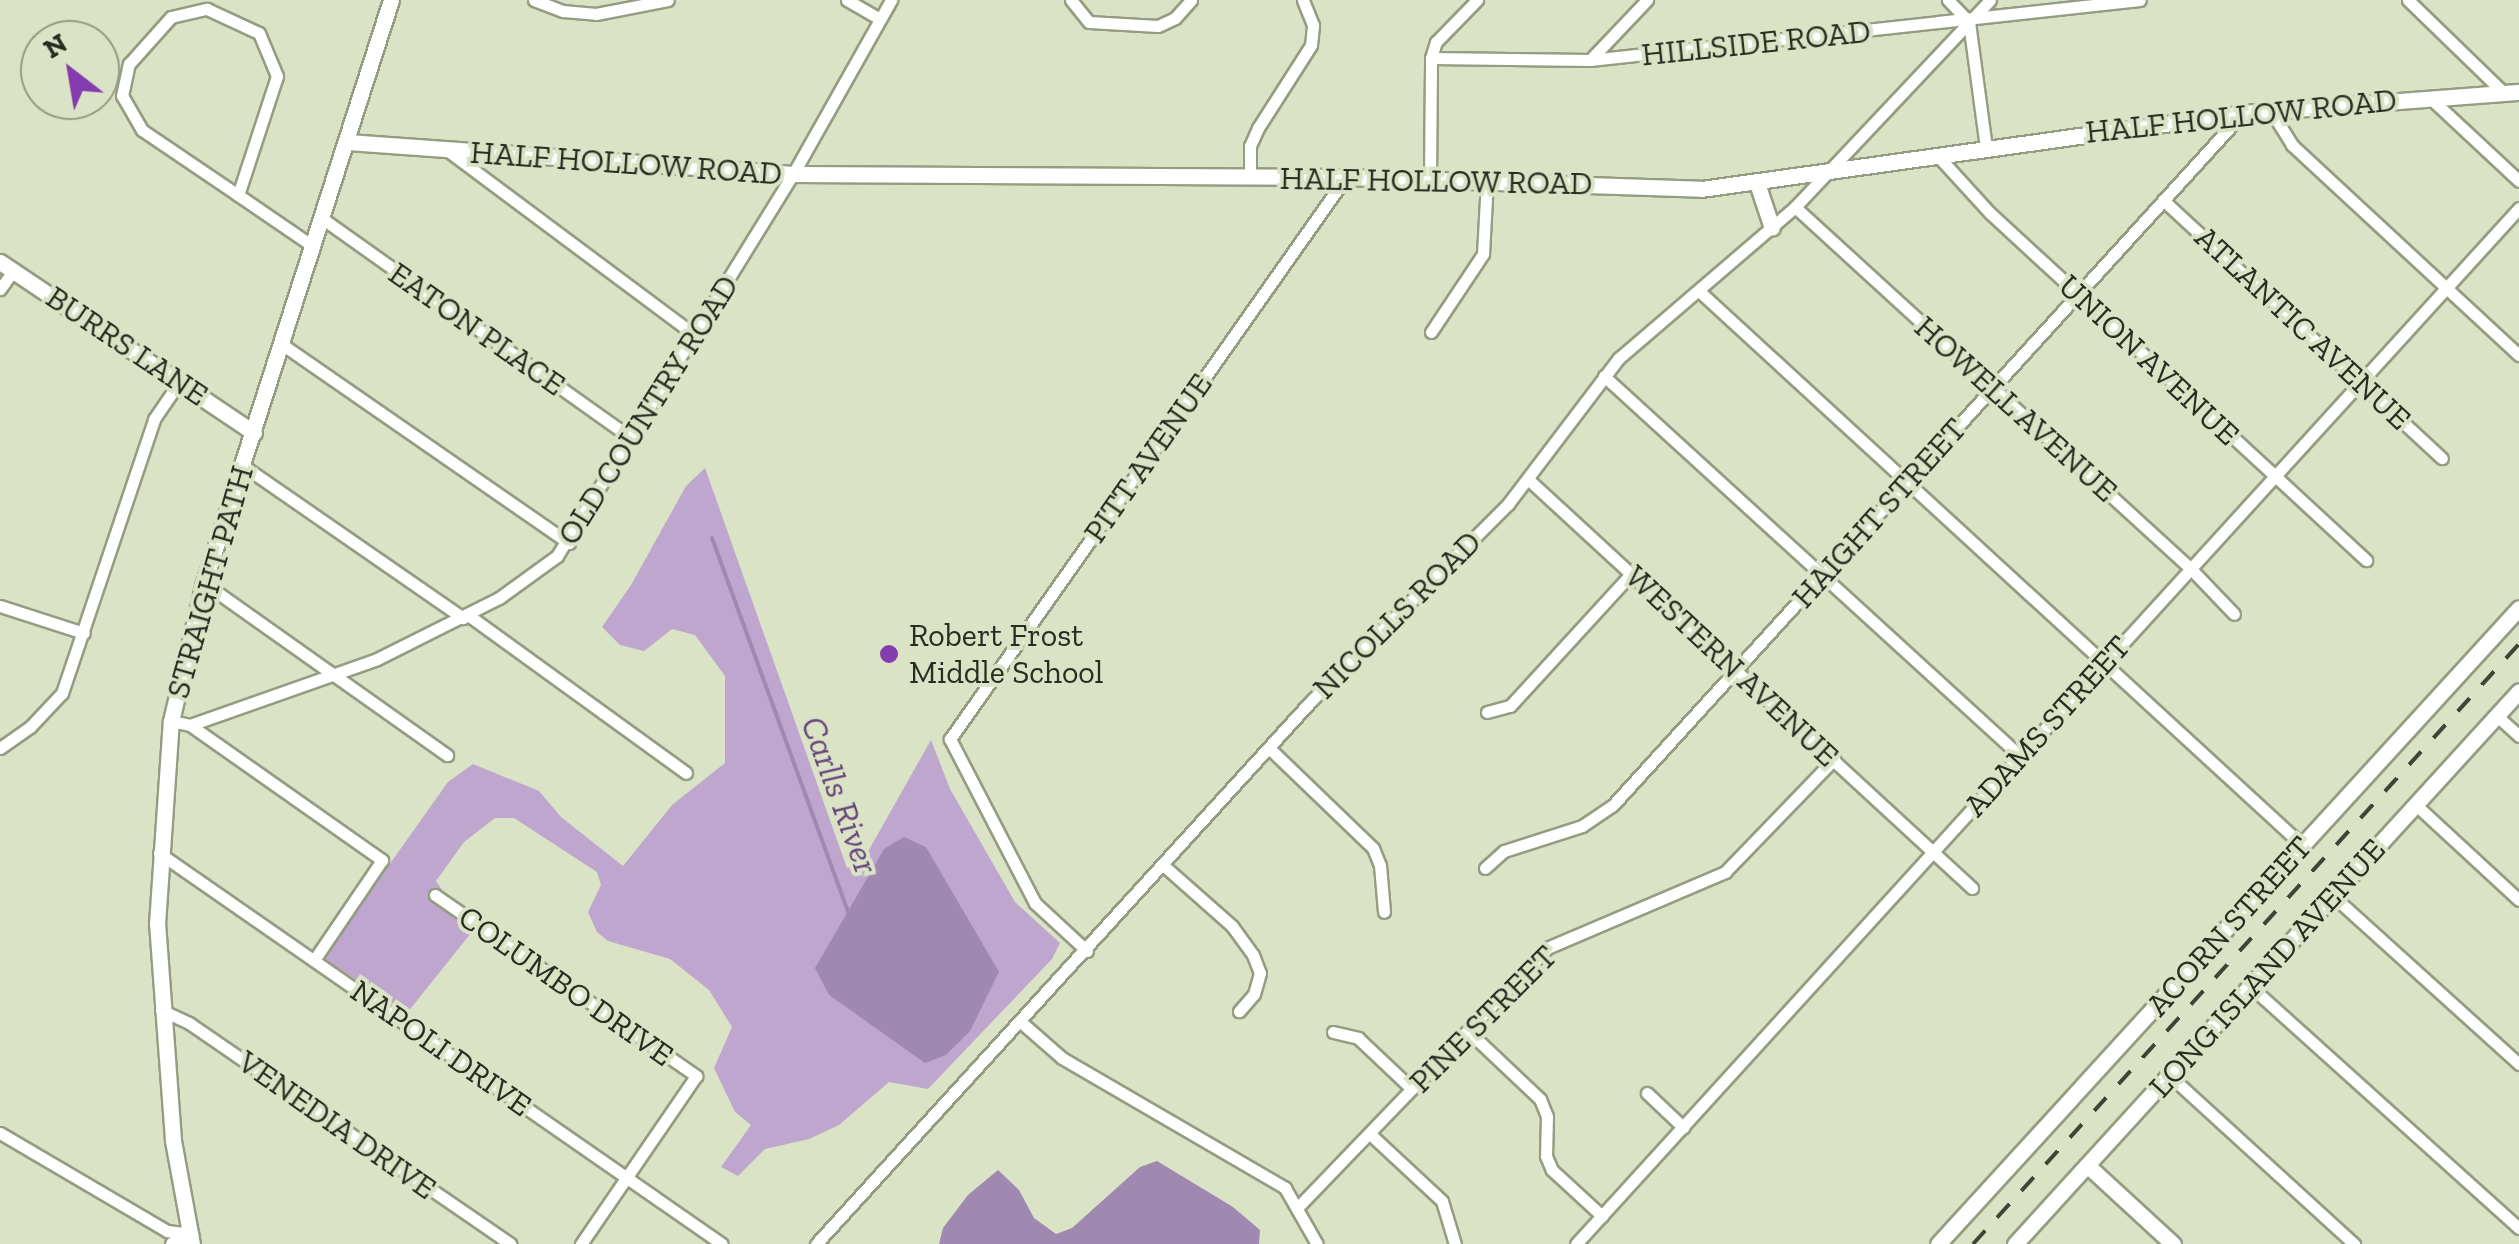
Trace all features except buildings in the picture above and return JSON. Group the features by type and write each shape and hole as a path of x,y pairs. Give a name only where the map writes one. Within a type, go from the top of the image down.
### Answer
{"street":[{"name":"STRAIGHT PATH","path":"191,1239 173,1140 161,1010 158,852 172,721 204,584 391,0"},
{"path":"534,0 564,12 596,14 668,0"},
{"path":"847,0 880,19"},
{"name":"OLD COUNTRY ROAD","path":"190,726 333,676 465,616 539,573 569,543 794,174 892,0"},
{"path":"1072,0 1089,22 1158,26 1175,18 1191,0"},
{"path":"1250,177 1250,146 1258,128 1311,44 1313,25 1303,0"},
{"path":"1430,180 1431,58 1436,42 1477,0"},
{"path":"1590,60 1647,0"},
{"path":"1948,0 1970,22 1986,147"},
{"name":"NICOLLS ROAD","path":"816,1244 1269,748 1530,481 1604,376 1795,208 1990,0"},
{"name":"HILLSIDE ROAD","path":"1431,58 1590,60 1970,22 2140,0"},
{"path":"2408,0 2512,93"},
{"path":"238,194 277,76 271,52 259,33 236,21 207,8 188,10 171,17 130,64 122,96 142,130 314,247"},
{"name":"HALF HOLLOW ROAD","path":"348,142 794,174 1487,180 1701,189 2243,113 2512,93"},
{"path":"2429,97 2519,181"},
{"path":"2271,111 2292,145 2519,356"},
{"name":"HAIGHT STREET","path":"1485,868 1509,849 1597,818 2243,113"},
{"path":"448,151 695,335"},
{"name":"UNION AVENUE","path":"1937,155 1957,182 2366,560"},
{"name":"PITT AVENUE","path":"1086,951 1035,903 950,738 1346,178"},
{"path":"1430,332 1483,254 1487,180"},
{"path":"1757,184 1772,228"},
{"name":"ATLANTIC AVENUE","path":"2163,200 2442,458"},
{"name":"HOWELL AVENUE","path":"1795,208 2191,569 2234,614"},
{"name":"ADAMS STREET","path":"1576,1244 2519,208"},
{"name":"EATON PLACE","path":"323,219 632,439"},
{"path":"0,289 7,266"},
{"name":"BURRS LANE","path":"7,266 254,432"},
{"path":"1699,292 2302,845"},
{"path":"283,345 569,543"},
{"path":"1604,376 2019,755"},
{"path":"0,748 30,727 62,693 154,419 180,382"},
{"path":"242,465 465,616 686,773"},
{"name":"WESTERN AVENUE","path":"1530,481 1972,888"},
{"path":"1487,712 1510,706 1632,573"},
{"path":"204,584 446,755"},
{"path":"0,606 84,633"},
{"name":"ACORN STREET","path":"1938,1244 2519,608"},
{"name":"LONG ISLAND AVENUE","path":"2015,1244 2519,691"},
{"path":"2497,716 2519,736"},
{"path":"172,721 190,726 382,860 314,960"},
{"path":"1269,748 1373,848 1380,864 1384,912"},
{"name":"PINE STREET","path":"1297,1208 1547,948 1739,862 1834,759"},
{"path":"2416,804 2519,900"},
{"name":"NAPOLI DRIVE","path":"158,852 722,1244"},
{"path":"1163,865 1232,926 1253,955 1260,973 1254,994 1238,1011"},
{"name":"COLUMBO DRIVE","path":"435,895 696,1076 627,1176"},
{"path":"2333,896 2519,1064"},
{"path":"2250,986 2519,1228"},
{"name":"VENEDIA DRIVE","path":"161,1010 189,1023 510,1244"},
{"path":"1022,1022 1062,1058 1285,1188 1317,1244"},
{"path":"1468,1030 1540,1099 1547,1116 1546,1156 1552,1170 1602,1216"},
{"path":"1333,1032 1358,1038 1412,1089"},
{"path":"2169,1075 2354,1244"},
{"path":"1647,1093 1683,1127"},
{"path":"0,1133 166,1230 191,1239"},
{"path":"1370,1134 1442,1202 1455,1244"},
{"path":"2087,1165 2173,1244"},
{"path":"580,1244 627,1176"},
{"path":"172,1244 191,1239"}],"shaded area":[{"path":"705,468 847,868 861,864 931,740 950,789 1015,902 1060,943 1052,959 928,1089 889,1082 839,1125 809,1139 765,1149 738,1176 721,1167 751,1125 735,1112 714,1068 732,1027 709,990 670,959 608,941 597,932 588,912 601,885 597,872 514,818 495,818 464,842 436,881 471,933 407,1013 323,958 448,782 473,764 539,791 561,817 623,866 672,805 725,763 725,676 695,635 672,629 644,651 620,645 602,627 631,585 686,486"},
{"path":"904,837 926,847 999,972 970,1031 946,1055 925,1063 829,995 815,968 884,849"},
{"path":"1157,1161 1233,1207 1260,1230 1259,1244 939,1244 943,1228 968,1195 998,1170 1019,1190 1034,1218 1056,1234 1072,1228 1140,1167"}],"waterway":[{"name":"Carlls River","path":"712,538 849,914"}],"railway":[{"path":"1973,1244 2519,644"}],"place":[{"name":"Robert Frost Middle School","path":"889,654"}]}
